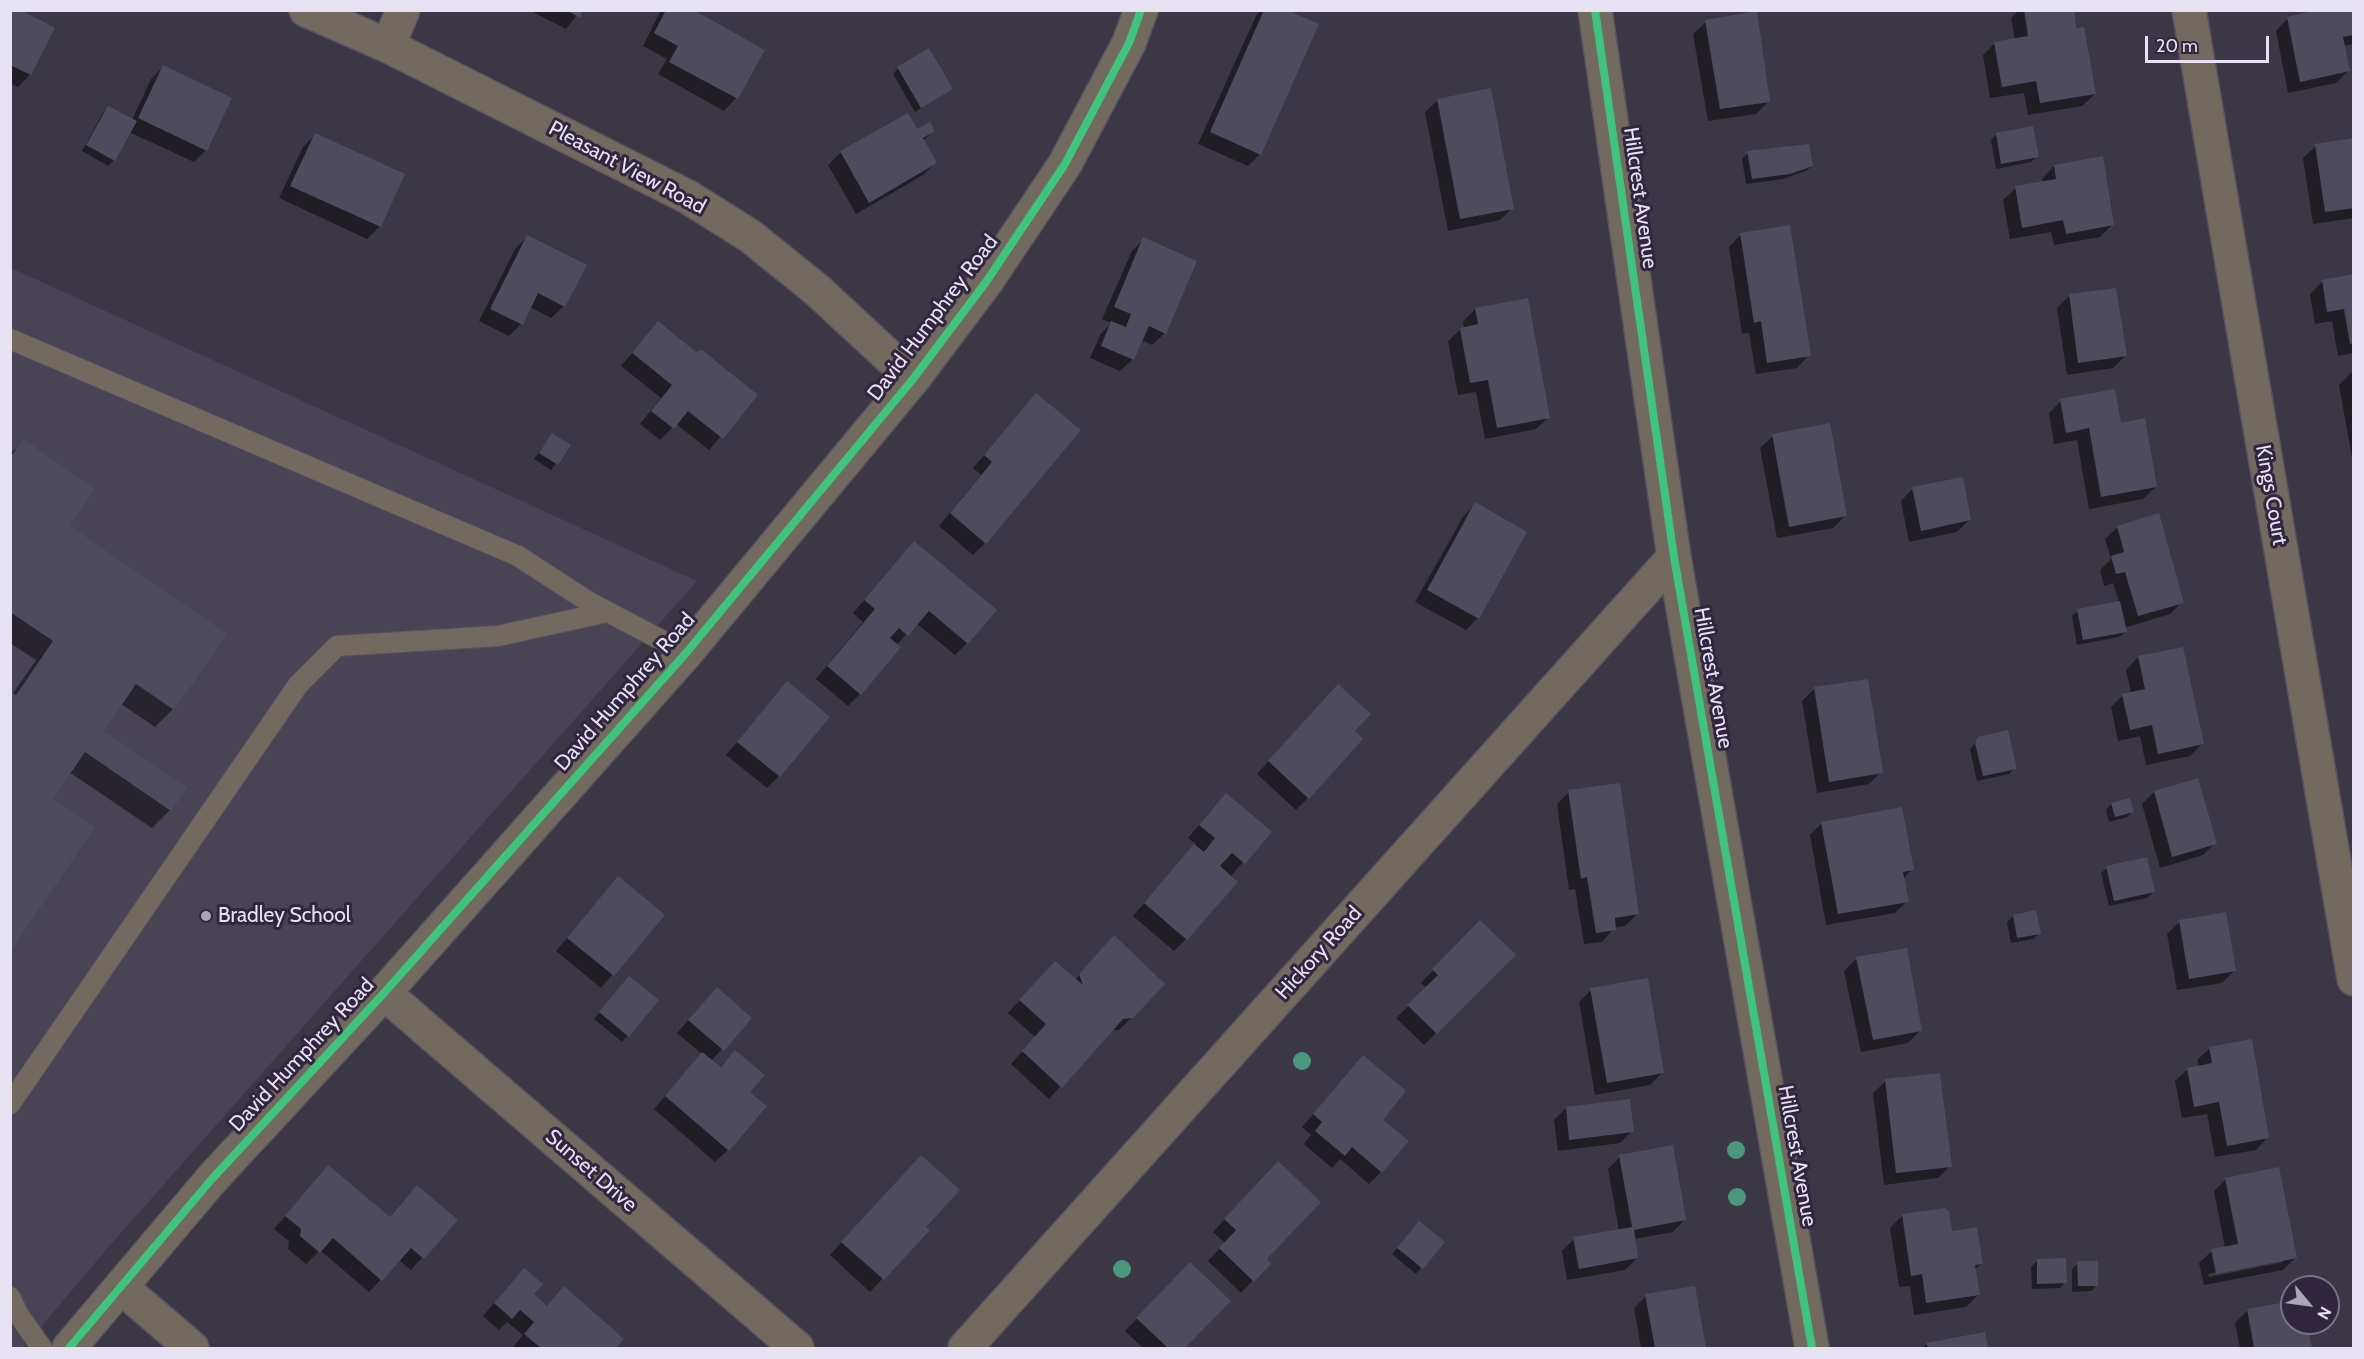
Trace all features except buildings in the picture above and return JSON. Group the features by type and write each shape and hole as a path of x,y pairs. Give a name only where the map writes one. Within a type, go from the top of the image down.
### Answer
{"street":[{"name":"Pleasant View Road","path":"306,10 388,46 688,197 750,236 817,290 913,379"},
{"path":"388,46 403,10"},
{"name":"David Humphrey Road","path":"69,1348 211,1180 384,993 686,652 913,379 986,282 1065,164 1129,43 1141,10"},
{"name":"Hillcrest Avenue","path":"1595,10 1674,557 1812,1348"},
{"name":"Kings Court","path":"2188,10 2354,979"},
{"name":"Hickory Road","path":"965,1348 1674,557"},
{"name":"Sunset Drive","path":"384,993 798,1348"},
{"path":"121,1287 192,1348"}],"lane":[{"path":"10,339 519,556 589,603 686,652"},
{"path":"10,1104 298,685 337,646 498,636 607,612"},
{"path":"10,1297 18,1314 42,1348"}],"shaded area":[{"name":"Bradley School","path":"11,268 697,581 105,1251 23,1348 11,1348"}],"cycle path":[{"path":"69,1348 211,1180 384,993 686,653 913,379 986,282 1065,164 1129,43 1141,10"},
{"path":"1595,10 1674,557 1812,1348"}],"place":[{"name":"Bradley School","path":"206,916"}]}
